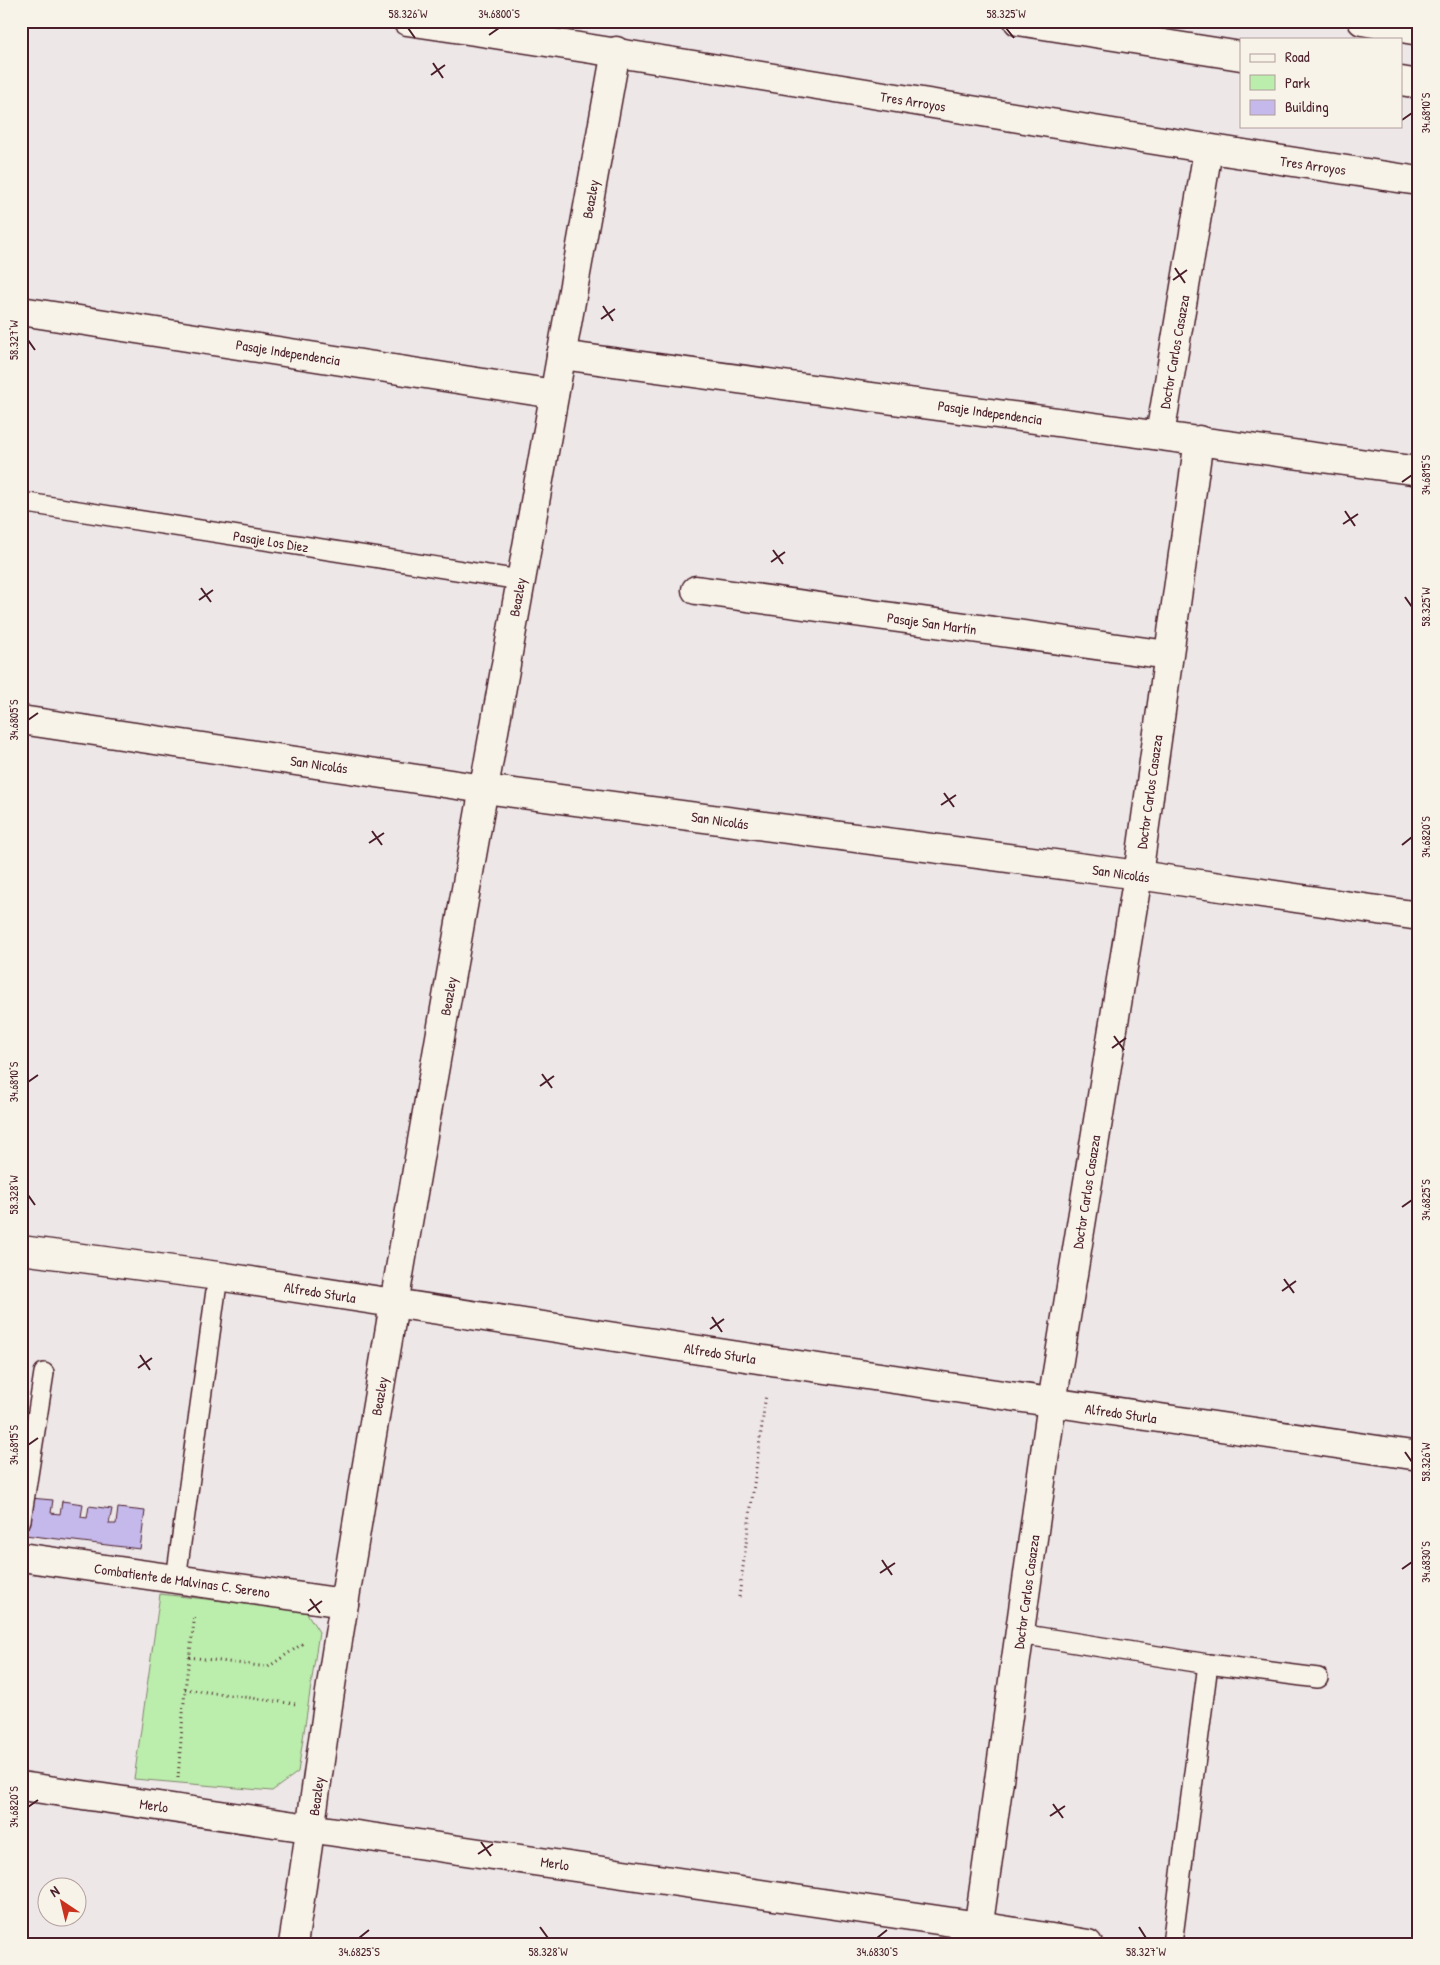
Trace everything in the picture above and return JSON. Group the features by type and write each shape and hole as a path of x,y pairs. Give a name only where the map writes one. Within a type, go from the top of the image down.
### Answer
{"main road":[{"name":"Tres Arroyos","path":"407,21 616,51 1208,150 1419,181"},
{"path":"1018,21 1240,56"},
{"path":"1362,21 1419,31"},
{"name":"Beazley","path":"293,1944 312,1828 342,1610 394,1304 520,580 616,51"},
{"path":"1402,81 1419,84"},
{"name":"Doctor Carlos Casazza","path":"1160,435 1208,150"},
{"name":"Pasaje Independencia","path":"21,311 554,394"},
{"name":"Pasaje Independencia","path":"562,355 1419,470"},
{"name":"Doctor Carlos Casazza","path":"977,1935 1052,1403 1138,875 1199,440"},
{"name":"Pasaje San Martín","path":"696,590 1168,656"},
{"name":"San Nicolás","path":"26,721 484,789 1138,875 1419,916"},
{"name":"Alfredo Sturla","path":"21,1250 218,1276 771,1361 1419,1456"},
{"name":"Combatiente de Malvinas C. Sereno","path":"21,1557 188,1581 342,1610"},
{"name":"Merlo","path":"21,1786 312,1828 977,1935 1088,1944"}],"lane":[{"name":"Pasaje Los Diez","path":"21,502 520,580"},
{"path":"188,1581 218,1276"},
{"path":"21,1520 44,1373"},
{"path":"1020,1634 1208,1664 1318,1678"},
{"path":"1172,1944 1208,1664"}],"path":[{"path":"21,805 26,721"},
{"path":"739,1597 771,1361"},
{"path":"176,1808 189,1657 188,1581"},
{"path":"189,1657 268,1667 342,1610"},
{"path":"185,1689 328,1708"}],"green space":[{"path":"160,1594 305,1610 319,1632 298,1772 272,1791 134,1779"}],"building":[{"path":"30,1498 53,1500 51,1513 60,1514 62,1501 83,1504 81,1517 87,1518 89,1506 112,1509 109,1524 116,1524 118,1508 145,1511 140,1549 25,1535"}]}
